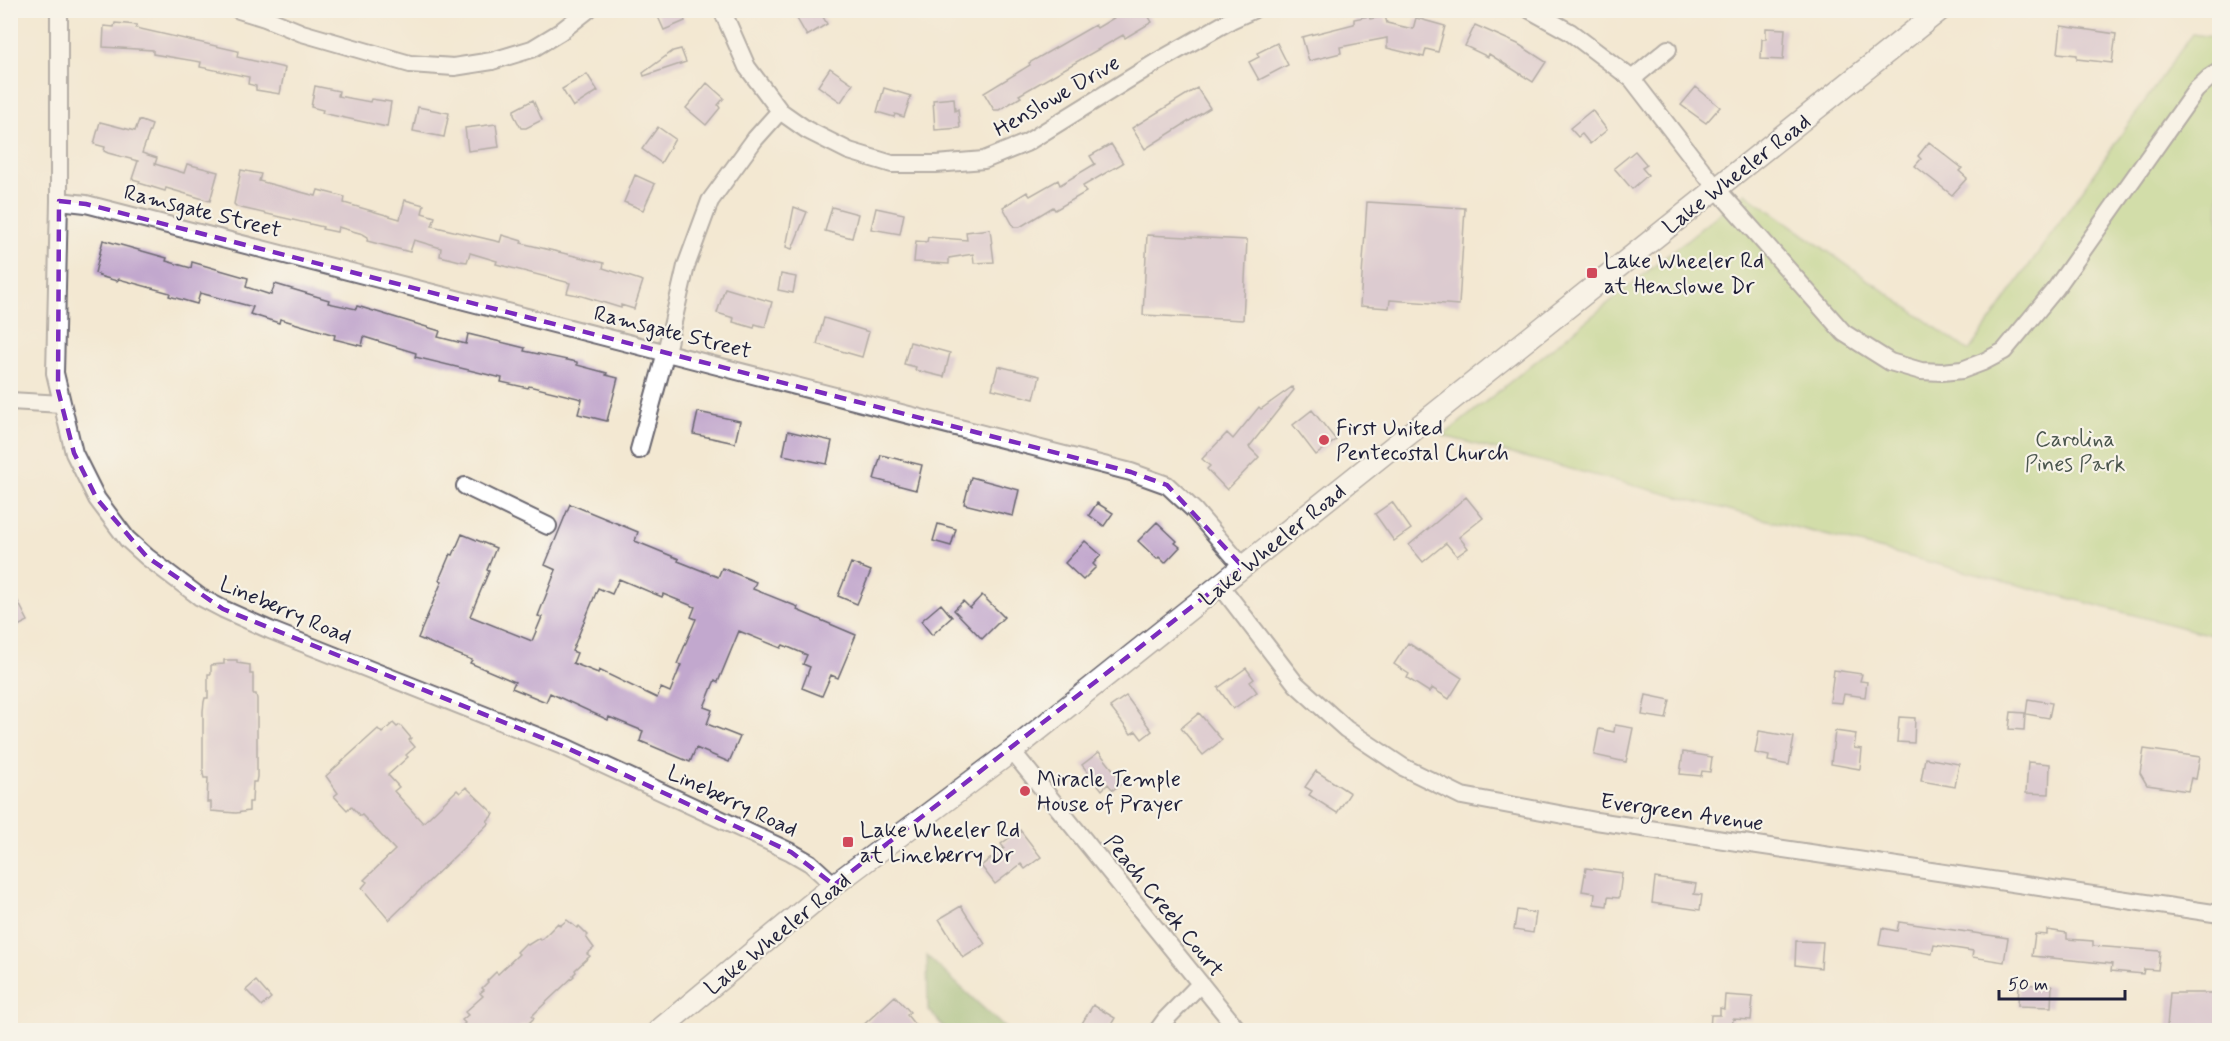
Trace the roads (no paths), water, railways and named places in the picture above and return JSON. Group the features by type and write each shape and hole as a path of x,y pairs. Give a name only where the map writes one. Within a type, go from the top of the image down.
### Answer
{"main road":[{"name":"Lake Wheeler Road","path":"659,1030 834,885 1012,751 1940,10"}],"street":[{"name":"Lineberry Road","path":"59,10 59,201 55,374 75,453 96,499 127,539 168,574 200,597 254,624 565,747 791,852 810,863 834,885"},
{"path":"239,10 302,33 410,64 454,67 492,61 532,49 560,32 588,10"},
{"name":"Henslowe Drive","path":"722,10 747,67 780,111 807,130 849,151 891,164 936,164 984,160 1026,143 1155,63 1253,10"},
{"path":"1530,10 1570,32 1632,80 1716,188 1844,333 1890,362 1921,372 1962,370 1989,360 2004,351 2028,325 2056,288 2196,90 2220,71"},
{"path":"1632,80 1668,49"},
{"path":"639,450 666,352 686,266 710,201 754,139 780,111"},
{"name":"Ramsgate Street","path":"59,201 86,204 1092,460 1167,485 1194,510 1243,567"},
{"path":"10,401 62,404"},
{"path":"465,486 548,526"},
{"name":"Evergreen Avenue","path":"1220,585 1296,684 1346,729 1404,767 1462,796 1596,821 2220,914"},
{"name":"Peach Creek Court","path":"1012,751 1238,1030"},
{"path":"1158,1030 1200,984"}],"place":[{"name":"Lake Wheeler Rd at Henslowe Dr","path":"1592,273"},
{"name":"First United Pentecostal Church","path":"1324,440"},
{"name":"Miracle Temple House of Prayer","path":"1025,791"},
{"name":"Lake Wheeler Rd at Lineberry Dr","path":"848,842"}],"park label":[{"name":"Carolina Pines Park","path":"2075,450"}]}
